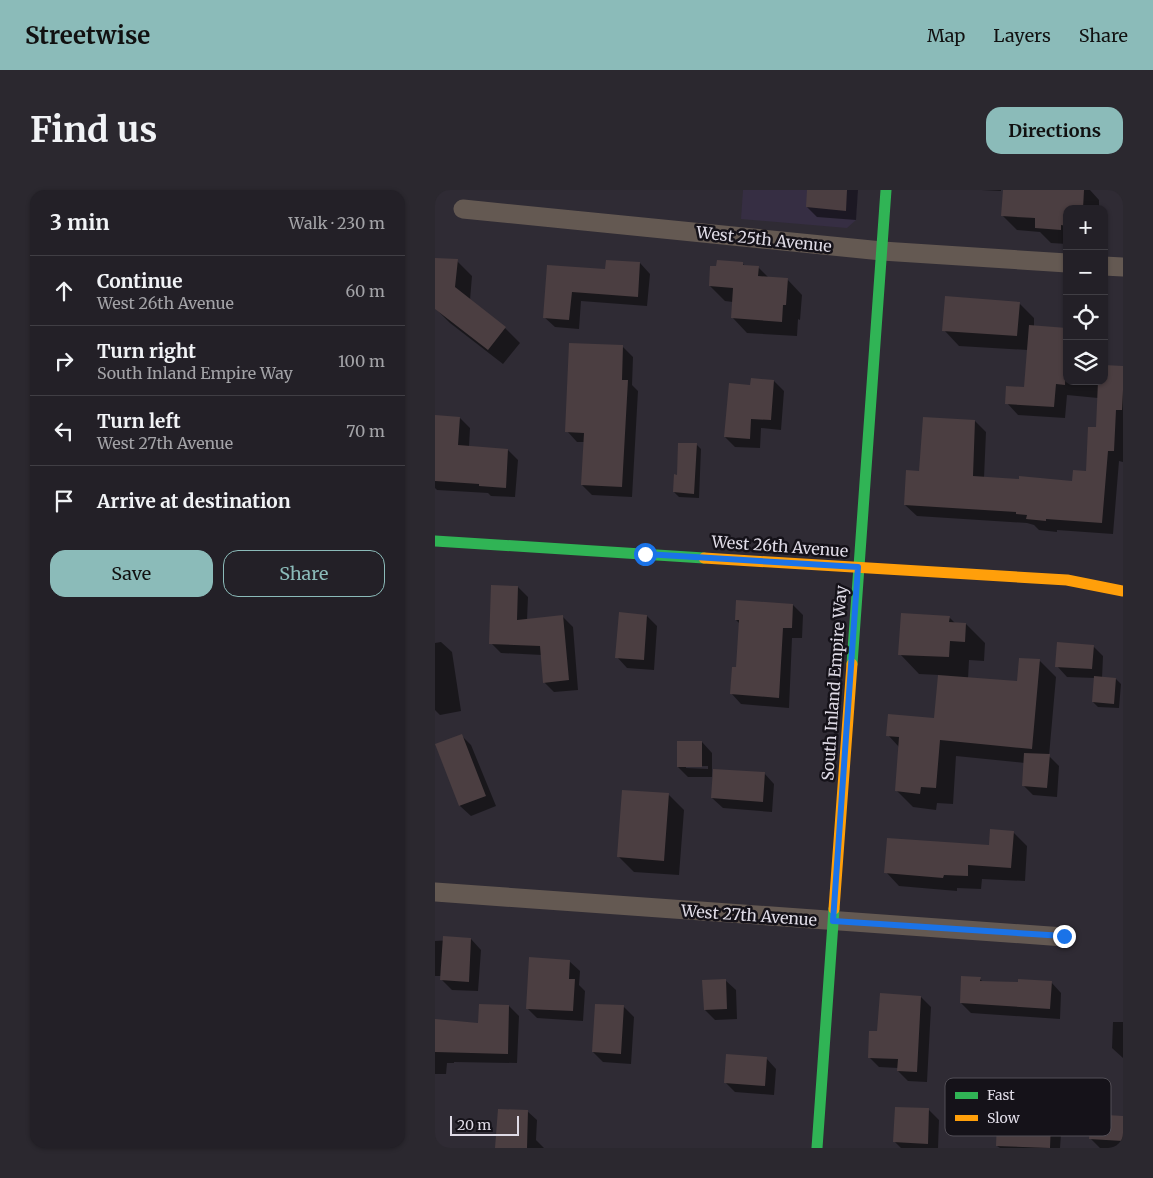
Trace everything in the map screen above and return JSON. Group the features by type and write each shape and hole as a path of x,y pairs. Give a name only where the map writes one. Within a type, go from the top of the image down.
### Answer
{"street":[{"name":"South Inland Empire Way","path":"817,1148 886,190"},
{"name":"West 25th Avenue","path":"463,209 882,251 1063,263"},
{"path":"1108,266 1123,267"},
{"name":"West 26th Avenue","path":"435,541 1067,580 1123,590"},
{"name":"West 27th Avenue","path":"435,892 1064,936"}],"shaded area":[{"path":"743,190 858,190 856,220 847,228 741,219"}],"building":[{"path":"807,190 847,190 846,211 806,207"},
{"path":"1003,190 1084,190 1083,205 1063,205 1063,225 1061,225 1061,230 1035,228 1035,218 1001,216"},
{"path":"435,258 458,259 455,287 506,327 488,350 435,309"},
{"path":"606,260 640,262 638,297 572,292 569,320 543,318 547,265 605,269"},
{"path":"717,260 743,262 743,265 759,266 758,276 788,278 786,305 783,305 782,322 731,318 733,288 709,286 710,266 716,266"},
{"path":"945,296 1020,302 1017,336 942,331"},
{"path":"1029,325 1063,328 1063,385 1056,384 1054,407 1005,404 1006,386 1024,387"},
{"path":"569,343 623,345 622,380 628,380 622,487 581,485 584,433 565,432"},
{"path":"1108,365 1123,366 1122,410 1116,410 1114,451 1108,451 1102,523 1026,519 1027,515 1016,514 1016,512 904,505 906,470 919,471 923,417 975,420 973,476 1019,479 1019,476 1072,481 1073,470 1086,471 1088,427 1096,427 1098,385 1108,385"},
{"path":"751,378 774,380 771,420 751,419 750,439 724,437 729,383 750,385"},
{"path":"435,415 460,417 458,445 508,449 506,488 435,481"},
{"path":"678,443 697,443 694,494 673,492 674,474 677,475"},
{"path":"491,585 518,586 517,620 563,615 569,680 543,683 540,646 489,644"},
{"path":"736,600 793,604 792,628 783,628 779,698 730,694 732,667 736,667 739,620 735,620"},
{"path":"619,612 647,615 644,660 615,658"},
{"path":"901,613 950,616 949,622 966,623 965,642 950,641 949,657 898,655"},
{"path":"1057,642 1094,645 1092,669 1055,667"},
{"path":"1019,658 1040,659 1032,749 940,740 936,788 921,787 920,794 895,791 899,737 886,736 888,714 934,718 938,675 1017,681"},
{"path":"1094,676 1116,678 1114,704 1092,702"},
{"path":"462,734 486,796 459,806 435,744"},
{"path":"677,741 702,741 702,767 677,767"},
{"path":"1024,753 1050,754 1047,788 1022,786"},
{"path":"713,769 765,772 763,802 711,798"},
{"path":"622,790 669,793 664,861 617,857"},
{"path":"990,829 1014,831 1011,868 968,865 968,876 944,875 943,878 884,873 887,838 989,845"},
{"path":"443,936 471,938 469,982 440,980"},
{"path":"529,957 570,960 569,979 575,979 573,1011 526,1009"},
{"path":"961,976 981,977 980,981 1018,982 1018,979 1052,981 1050,1009 960,1003"},
{"path":"726,979 727,1009 704,1010 702,980"},
{"path":"880,993 921,996 917,1072 897,1071 898,1059 868,1058 869,1031 877,1031"},
{"path":"479,1004 509,1005 508,1054 435,1052 435,1019 478,1023"},
{"path":"595,1004 624,1005 621,1054 592,1052"},
{"path":"726,1054 767,1057 765,1086 724,1083"},
{"path":"895,1107 929,1108 928,1144 893,1142"},
{"path":"498,1109 528,1110 527,1148 495,1148"},
{"path":"1111,1115 1123,1116 1123,1141 1089,1139 1089,1136 1111,1136"},
{"path":"996,1136 1050,1136 1050,1148 996,1146"}],"traffic: fast":[{"path":"852,664 886,190"},
{"path":"435,541 704,558"},
{"path":"817,1148 834,909"}],"traffic: slow":[{"path":"704,558 1067,580 1123,591"},
{"path":"834,909 852,664"}],"route":[{"path":"645,554 858,567 833,921 1064,936"}]}
